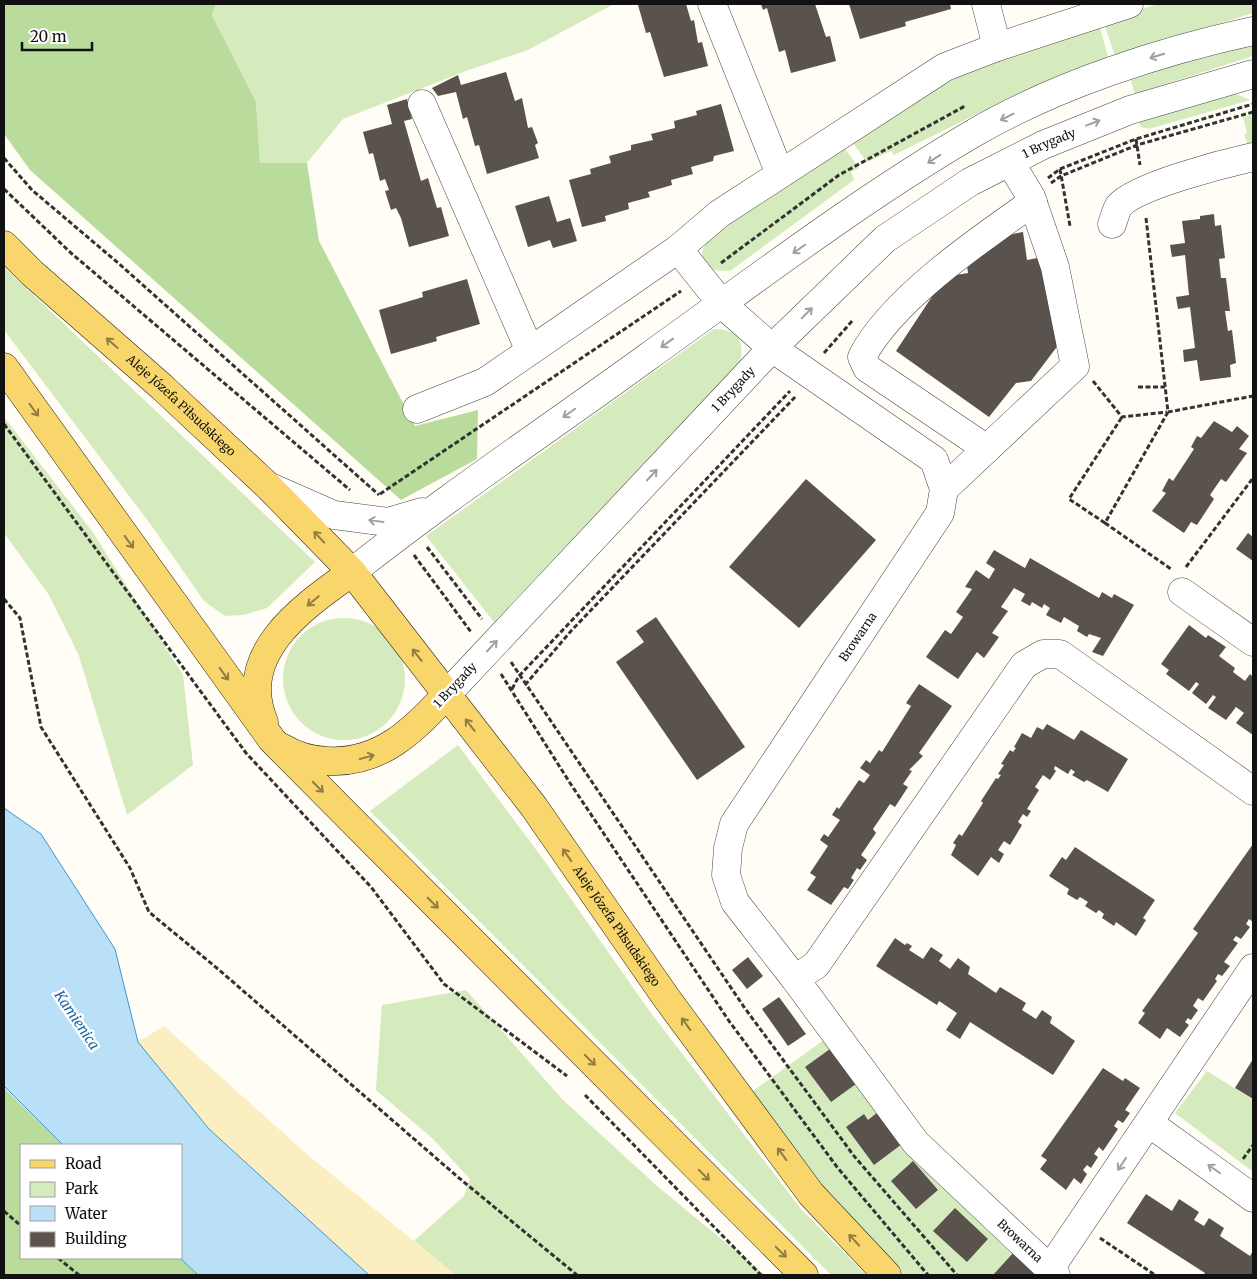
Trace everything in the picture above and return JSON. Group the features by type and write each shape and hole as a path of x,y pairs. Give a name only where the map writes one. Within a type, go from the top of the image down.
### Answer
{"main road":[{"name":"Aleje Józefa Piłsudskiego","path":"4,244 32,273 162,386 268,486 352,572 534,807 665,996 811,1194 887,1275"},
{"path":"4,367 272,740 804,1275"},
{"path":"272,740 260,712 256,683 260,665 274,640 292,619 320,595 352,572"},
{"name":"1 Brygady","path":"272,740 294,755 315,760 347,762 378,754 408,733 447,694"}],"street":[{"path":"712,4 780,174"},
{"path":"986,4 997,47"},
{"path":"417,409 486,382 678,249 719,214 945,67 997,47 1129,4"},
{"path":"352,572 405,527 440,506 722,304 888,189 976,132 1046,98 1119,68 1204,42 1253,31"},
{"name":"1 Brygady","path":"447,694 772,348 885,239 970,182 1042,145 1130,110 1253,74"},
{"path":"422,104 530,351"},
{"path":"944,489 1075,366 1055,267 1032,199 1010,162"},
{"path":"1112,224 1119,206 1143,191 1204,168 1252,165"},
{"path":"987,449 867,368 862,357 870,340 931,278 1032,199"},
{"name":"Browarna","path":"678,249 722,304 772,348 934,460 944,489 940,513 734,824 728,848 726,875 736,902 916,1143 1052,1273 1080,1225 1253,968"},
{"path":"268,486 334,515 388,522 405,527"},
{"path":"1180,577 1253,642"},
{"path":"795,979 816,965 1024,664 1043,654 1060,654 1253,790"},
{"path":"1149,1123 1253,1198"}],"path":[{"path":"1105,523 1168,412 1143,191 1130,110"},
{"path":"1032,199 1061,176 1137,145 1253,112"},
{"path":"4,158 32,190 117,262 405,527 492,646 525,685 750,1014 854,1156 957,1275"},
{"path":"4,189 71,253 358,497"},
{"path":"525,685 571,631 815,377"},
{"path":"1138,388 1165,387"},
{"path":"1168,412 1253,396"},
{"path":"1122,417 1069,499 1180,577 1253,478"},
{"path":"405,527 492,646 512,689 570,783 729,1021 837,1167 928,1275"},
{"path":"4,599 20,618 41,727 130,868 150,912 451,1172 577,1275"},
{"path":"4,1211 20,1225"},
{"path":"1080,1225 1156,1275"},
{"path":"59,1259 78,1275"}],"green space":[{"path":"4,4 216,4 212,15 256,102 260,163 307,163 319,241 415,426 478,410 477,459 401,500 30,170 4,134"},
{"path":"216,4 614,4 528,50 466,71 343,119 307,163 260,163 256,102 212,15"},
{"path":"1159,4 1253,4 1253,13 1115,57 1103,19"},
{"path":"1099,24 1109,60 977,114 894,155 891,151 867,162 851,140 917,97 969,72"},
{"path":"1253,44 1253,56 1135,94 1130,78 1157,68"},
{"path":"1228,94 1236,94 1250,100 1149,129 1141,127 1139,122"},
{"path":"1253,114 1253,147 1250,149 1244,135 1247,133 1243,117"},
{"path":"844,147 859,168 851,172 854,180 730,271 714,270 704,263 701,259 703,249 709,239"},
{"path":"4,267 315,562 267,608 243,615 225,616 204,601 151,525 4,330"},
{"path":"714,329 729,332 738,339 742,351 739,366 494,622 426,536"},
{"path":"4,417 92,531 183,675 193,765 127,815 79,656 49,595 4,533"},
{"path":"344,618 356,619 367,623 378,628 387,636 395,645 400,656 404,667 404,691 400,702 395,713 387,722 378,730 367,735 356,739 344,740 332,739 321,735 310,730 301,722 293,713 288,702 284,691 283,679 284,667 288,656 293,645 301,636 310,628 321,623 332,619"},
{"path":"458,745 543,859 648,1009 801,1209 866,1275 831,1275 370,811"},
{"path":"466,990 562,1099 657,1186 765,1275 456,1275 414,1241 464,1196 470,1179 433,1139 376,1090 382,1005"},
{"path":"835,1032 916,1143 1065,1275 899,1275 742,1099"},
{"path":"1207,1071 1253,1100 1253,1172 1175,1113"},
{"path":"4,1088 62,1144 20,1144 20,1259 181,1259 198,1275 4,1275"}],"sand":[{"path":"164,1026 309,1156 456,1275 369,1275 209,1129 138,1042"}],"water":[{"name":"Kamienica","path":"4,808 41,834 115,949 138,1042 209,1129 369,1275 198,1275 181,1259 182,1144 62,1144 4,1086"}],"building":[{"path":"686,4 691,21 694,20 698,43 702,42 708,66 664,77 650,32 646,33 638,5"},
{"path":"761,4 815,4 826,37 830,36 836,61 791,73 785,50 779,52 767,8 763,10"},
{"path":"849,4 950,4 951,9 905,22 906,26 860,39"},
{"path":"506,72 515,101 522,98 528,128 532,127 538,143 535,145 539,158 487,174 479,145 475,146 467,117 463,119 456,92 438,96 432,88 458,75 461,85"},
{"path":"407,99 412,119 404,121 421,181 428,178 437,208 441,207 449,236 409,247 401,218 396,208 391,210 385,191 389,190 385,179 380,181 373,153 369,154 363,132 392,124 387,105"},
{"path":"721,104 734,151 714,156 713,161 691,167 693,174 671,180 672,185 648,192 650,197 628,203 629,209 605,216 606,221 582,227 569,180 591,174 590,169 611,163 609,156 631,150 631,145 653,140 651,134 675,128 674,121 697,115 696,111"},
{"path":"549,196 557,222 570,218 577,241 553,248 550,240 528,247 515,206"},
{"path":"1214,214 1215,226 1221,225 1225,258 1219,259 1221,278 1226,278 1230,311 1225,311 1228,331 1232,330 1236,363 1230,365 1231,377 1200,381 1197,360 1184,362 1183,350 1195,348 1190,307 1178,309 1176,297 1189,295 1185,255 1172,257 1170,245 1185,243 1182,221 1200,219 1200,216"},
{"path":"1023,232 1027,260 1048,256 1059,332 1056,348 1031,381 1016,383 989,417 896,351 933,295 950,276 968,273 966,258 986,239"},
{"path":"467,279 480,324 436,337 437,341 391,354 379,310 423,297 422,292"},
{"path":"1214,421 1232,432 1237,426 1249,436 1239,449 1247,453 1226,482 1221,479 1210,495 1214,499 1197,525 1191,522 1184,533 1152,511 1166,493 1162,491 1169,478 1173,481 1194,449 1191,447 1197,436 1201,438"},
{"path":"806,479 876,540 799,628 729,567"},
{"path":"1248,533 1253,537 1253,561 1236,549"},
{"path":"994,550 1025,568 1030,558 1099,598 1102,592 1112,598 1114,594 1134,605 1103,656 1092,652 1101,638 1089,634 1087,637 1077,631 1079,626 1064,617 1061,623 1046,615 1050,608 1044,604 1042,608 1032,602 1030,606 1021,601 1025,594 1014,588 1001,607 1008,611 992,633 999,637 984,658 977,652 958,679 926,657 945,630 951,634 963,617 956,612 972,589 965,587 976,570 989,579 995,569 986,563"},
{"path":"656,617 745,747 697,780 616,662 644,642 636,631"},
{"path":"1189,625 1206,638 1208,635 1226,647 1219,656 1235,668 1233,672 1245,681 1250,674 1253,677 1253,735 1236,723 1244,713 1236,707 1226,720 1208,708 1216,697 1213,695 1206,704 1192,693 1199,684 1196,682 1189,691 1166,674 1169,670 1161,664"},
{"path":"919,684 952,706 919,753 923,756 909,770 912,771 903,784 908,787 895,807 890,804 873,829 876,833 861,855 867,860 860,870 857,868 851,878 854,880 848,889 844,887 831,905 807,890 816,877 810,873 828,846 820,840 824,834 828,837 840,820 832,815 837,807 839,809 859,780 864,783 870,775 860,768 866,760 870,763 879,750 882,752 911,706 906,703"},
{"path":"1047,724 1074,740 1081,730 1128,759 1108,792 1087,780 1084,782 1072,775 1075,772 1071,769 1068,774 1055,766 1054,769 1056,771 1050,780 1043,775 1035,787 1039,790 1027,809 1031,811 1027,817 1023,814 1018,822 1022,825 1010,845 1004,841 998,850 1004,854 999,863 991,857 978,876 951,855 956,845 953,843 959,834 962,836 983,803 981,801 996,778 998,779 1001,775 998,774 1004,765 1001,764 1010,750 1013,752 1016,748 1014,747 1022,733 1031,738 1037,727 1043,730"},
{"path":"1253,844 1253,922 1249,919 1246,924 1250,927 1241,939 1236,936 1233,940 1238,943 1224,962 1230,966 1222,976 1218,974 1215,979 1217,981 1203,1001 1198,998 1193,1006 1198,1010 1191,1020 1188,1018 1185,1022 1189,1025 1180,1037 1167,1028 1160,1039 1138,1023 1145,1013 1142,1011 1198,933 1193,929"},
{"path":"1075,847 1155,900 1143,918 1146,920 1136,936 1116,922 1114,926 1102,918 1104,914 1099,910 1096,913 1085,906 1088,902 1080,897 1077,900 1067,894 1069,889 1049,876 1062,857 1066,860"},
{"path":"895,938 905,945 907,943 912,946 909,950 923,959 931,947 943,955 939,961 950,969 958,958 970,967 968,974 996,993 1000,987 1026,1003 1022,1010 1036,1019 1042,1010 1052,1017 1050,1023 1075,1041 1053,1075 970,1022 960,1039 946,1030 957,1013 939,1001 937,1005 876,966"},
{"path":"748,957 763,976 747,989 732,970"},
{"path":"779,997 806,1034 788,1046 762,1009"},
{"path":"830,1049 856,1084 831,1102 805,1067"},
{"path":"1253,1059 1253,1099 1235,1088"},
{"path":"1103,1068 1123,1081 1125,1078 1140,1088 1125,1110 1130,1113 1123,1123 1118,1120 1114,1126 1118,1129 1103,1151 1099,1147 1094,1154 1098,1157 1091,1168 1087,1165 1083,1170 1087,1174 1081,1184 1074,1178 1066,1190 1040,1169 1047,1160 1041,1156"},
{"path":"878,1112 902,1144 874,1165 846,1127 864,1114 868,1120"},
{"path":"913,1161 938,1190 916,1209 891,1181"},
{"path":"1146,1194 1172,1211 1179,1199 1199,1212 1194,1220 1204,1226 1209,1218 1224,1228 1220,1236 1250,1256 1253,1251 1253,1275 1203,1275 1205,1273 1127,1223"},
{"path":"955,1208 988,1239 967,1262 933,1231"},
{"path":"1014,1252 1039,1275 993,1275"}]}
